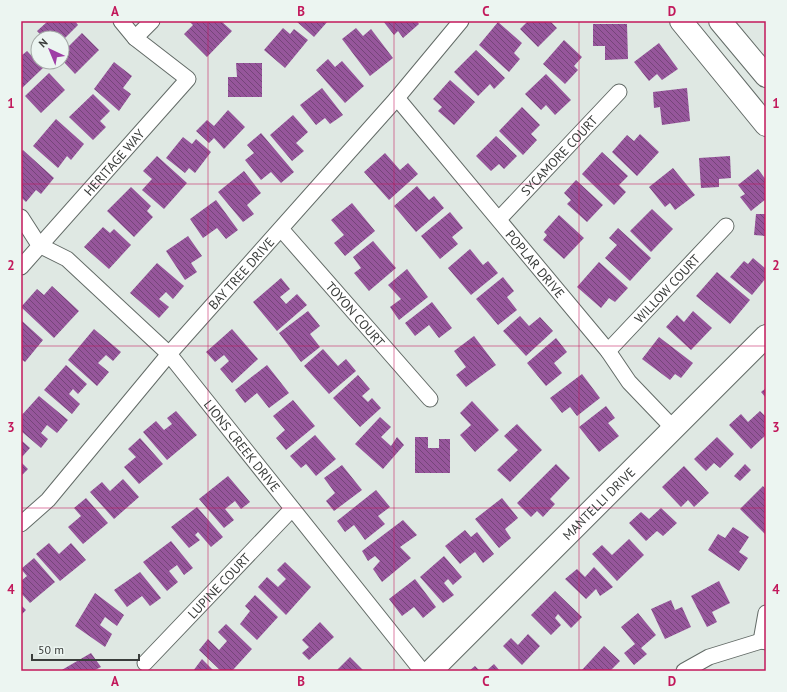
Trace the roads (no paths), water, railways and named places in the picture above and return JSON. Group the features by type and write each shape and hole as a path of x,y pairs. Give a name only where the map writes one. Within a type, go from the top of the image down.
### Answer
{"street":[{"path":"121,21 135,38 152,21"},
{"name":"BAY TREE DRIVE","path":"21,524 48,500 169,354 397,98 461,21"},
{"path":"681,21 766,125"},
{"path":"720,21 766,76"},
{"name":"HERITAGE WAY","path":"21,267 188,79 135,38"},
{"name":"SYCAMORE COURT","path":"500,218 618,92"},
{"name":"POPLAR DRIVE","path":"397,98 500,218 608,350 629,382 674,429"},
{"path":"21,217 39,245"},
{"name":"WILLOW COURT","path":"608,350 726,226"},
{"name":"TOYON COURT","path":"281,229 430,399"},
{"name":"LIONS CREEK DRIVE","path":"39,245 67,258 169,354 422,671"},
{"name":"MANTELLI DRIVE","path":"431,671 766,336"},
{"name":"LUPINE COURT","path":"145,663 292,509"},
{"path":"684,671 709,657 763,642 766,613"}]}
